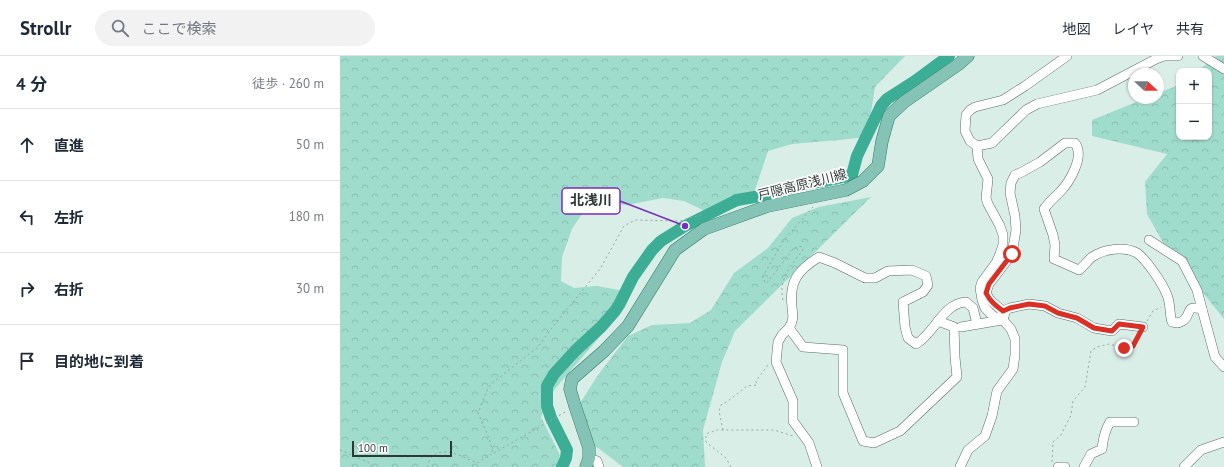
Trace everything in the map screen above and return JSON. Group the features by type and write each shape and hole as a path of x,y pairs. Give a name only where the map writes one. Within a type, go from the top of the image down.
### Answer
{"main road":[{"name":"戸隠高原浅川線","path":"587,462 589,448 570,389 572,379 604,351 628,326 675,250 704,229 768,206 846,190 863,181 878,166 882,141 890,116 904,102 959,64 968,56"}],"street":[{"path":"1067,56 1003,100 975,107 970,110 966,115 965,131 970,141 977,146 992,143 1026,110 1037,104 1097,90 1156,59 1164,56 1178,56"},
{"path":"1202,56 1224,69"},
{"path":"960,467 968,450 985,436 992,416 997,392 1013,369 1015,340 1011,329 1003,316 986,293 989,284 1012,254 1016,230 1015,216 1010,193 1011,184 1015,174 1022,172 1040,162 1065,144 1075,143 1078,147 1076,166 1065,186 1050,200 1044,209 1053,235 1055,245 1054,259 1079,270 1092,257 1108,251 1121,249 1127,250 1137,254 1156,275 1164,287 1168,297 1172,322 1178,324 1184,320 1189,310 1194,307 1202,308"},
{"path":"977,146 978,159 988,179 986,198 1003,235 1003,245 1000,254 996,263 982,282 980,288 985,308 993,316 1003,316"},
{"path":"1149,240 1182,261 1197,290 1215,357 1224,367"},
{"path":"817,467 809,443 792,421 793,401 776,363 778,342 793,321 791,292 794,280 807,264 819,257 865,278 875,278 888,271 912,270 926,276 928,285 923,292 904,302 905,327 908,338 916,344 921,341 938,321 958,302 966,302 973,308 976,324"},
{"path":"961,327 1003,316 1010,308 1029,304 1045,306 1058,313 1077,318 1094,328 1112,331 1119,324 1143,327"},
{"path":"789,328 803,347 843,350 843,393 863,441 874,443 900,432 957,377 954,327 938,321"},
{"path":"1084,467 1091,454 1102,448 1103,439 1110,422 1134,422"},
{"path":"1184,467 1201,450 1224,442"},
{"path":"587,462 597,461 599,467"},
{"path":"1058,467 1065,467"}],"path":[{"path":"784,302 782,295 783,280 791,265 803,250 802,247 799,246 793,249 767,283 764,283 763,276 784,240 814,206 816,197"},
{"path":"493,453 489,438 478,413 485,398 486,391 491,384 538,347 600,269 624,226 635,220 680,221 700,215 704,229"},
{"path":"1052,467 1053,442 1061,435 1071,415 1073,401 1085,387 1091,351 1097,347 1109,344 1124,348 1133,346 1153,311 1169,304"},
{"path":"723,430 719,411 721,404 728,401 747,386 757,385 756,381 769,364 776,363"},
{"path":"427,467 432,457 439,452 449,452 477,463 575,406"},
{"path":"731,467 726,458 706,442 706,434 717,430 774,430 797,437"},
{"path":"340,450 368,462 372,467"}],"green space":[{"path":"340,56 905,56 875,87 867,137 792,144 768,151 751,202 713,215 684,201 663,198 627,205 610,203 584,211 572,229 562,257 561,281 574,288 597,286 619,290 621,312 554,390 541,417 560,455 557,467 340,467"},
{"path":"1216,56 1224,56 1224,319 1165,246 1147,214 1145,182 1167,154 1092,136 1092,120 1131,104 1164,104 1164,91 1176,86 1176,140 1212,140 1212,68 1202,68"},
{"path":"871,197 735,331 722,362 703,430 705,467 623,467 576,431 575,411 598,375 628,336 652,325 690,323 711,310 734,273 768,248 792,218 819,207"}],"waterway":[{"path":"562,467 566,458 567,450 551,418 547,406 547,386 554,374 615,311 633,277 652,250 661,241 685,226 737,200 766,195 804,184 852,175 857,156 881,106 887,99 949,56"}],"place":[{"name":"北浅川","path":"685,226"}],"route":[{"path":"1012,254 989,284 986,293 997,307 1003,311 1029,304 1045,306 1058,313 1077,318 1094,328 1112,331 1119,324 1143,327 1133,346 1124,348"}]}
